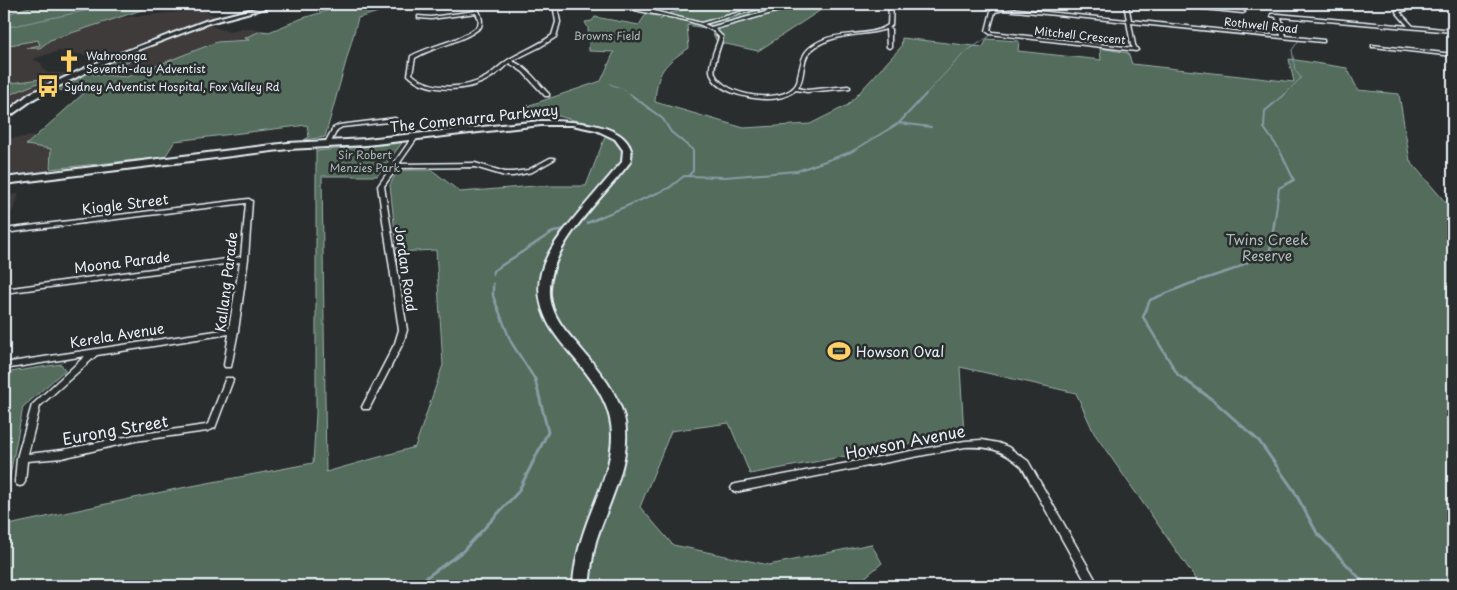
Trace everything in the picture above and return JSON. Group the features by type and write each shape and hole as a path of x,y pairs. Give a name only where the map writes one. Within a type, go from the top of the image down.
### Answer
{"main road":[{"path":"4,118 29,98 107,60 205,23 278,4"},
{"name":"The Comenarra Parkway","path":"4,182 288,146 366,142 541,123 587,124 609,132 622,141 627,150 626,162 557,244 544,274 542,290 546,306 554,322 606,391 612,403 619,432 616,461 594,521 581,572 581,586"}],"street":[{"path":"474,4 482,23 475,31 462,38 413,57 410,74 413,79 438,87 469,85 490,77 508,61 554,36 558,22 556,10 571,4"},
{"path":"605,4 703,23 713,28 721,37 712,72 716,79 728,90 742,95 762,97 780,95 796,89 807,91 848,86"},
{"path":"649,12 658,7 658,4"},
{"path":"703,23 773,4"},
{"path":"713,28 778,10 792,4"},
{"path":"796,89 805,55 816,46 836,36 886,28 890,25 891,4"},
{"name":"Rothwell Road","path":"958,4 1322,41"},
{"path":"1126,4 1130,22"},
{"path":"1164,4 1243,12"},
{"path":"1411,27 1397,11 1425,4"},
{"name":"Mitchell Crescent","path":"992,33 988,30 995,10 1081,17"},
{"path":"420,17 430,18 478,12"},
{"path":"1272,15 1453,31"},
{"path":"1278,15 1284,37"},
{"name":"Mitchell Crescent","path":"983,35 992,33 1136,50 1130,22"},
{"path":"886,28 889,29 889,47"},
{"path":"1374,46 1453,55"},
{"path":"508,61 518,64 536,80 547,95"},
{"path":"328,143 335,129 341,126 395,120"},
{"name":"Jordan Road","path":"366,407 399,343 403,330 381,186 415,137"},
{"path":"395,166 475,165 505,174 513,174 530,171 552,159"},
{"name":"Kiogle Street","path":"4,231 249,201"},
{"name":"Kallang Parade","path":"228,365 244,259 249,201"},
{"name":"Moona Parade","path":"4,290 244,259"},
{"name":"Kerela Avenue","path":"4,366 234,331"},
{"path":"20,482 22,458 36,405 95,352"},
{"name":"Eurong Street","path":"22,458 62,454 136,438 205,429 212,426 228,380"},
{"name":"Howson Avenue","path":"736,488 965,444 981,442 998,446 1014,454 1025,464 1094,586"}],"shaded area":[{"path":"202,10 217,16 223,16 200,22 104,58 58,51 33,59 41,63 45,71 49,73 73,73 21,97 4,111 4,44 117,18"},
{"path":"205,24 230,32 241,28 271,31 253,39 216,42 164,64 127,76 84,73 114,60"},
{"path":"35,136 27,145 51,149 48,171 4,176 4,139"},
{"path":"4,185 8,185 9,195 19,194 15,206 4,224"}],"green space":[{"path":"39,4 160,4 50,40 40,48 26,48 40,45 38,40 4,46 4,15"},
{"path":"350,4 405,4 358,18 325,137 304,140 309,137 307,125 175,141 165,157 50,169 51,149 26,145 84,93 50,89 92,68 116,59 126,58 132,60 93,74 127,77 217,42 249,40 244,38 261,31 269,32 303,18"},
{"path":"830,4 758,51 717,42 711,29 687,25 689,48 663,69 656,91 655,102 744,128 810,124 848,105 901,47 902,38 983,47 987,39 1019,41 1018,51 1101,60 1100,48 1128,53 1132,64 1294,82 1289,59 1347,68 1358,90 1399,94 1410,161 1453,211 1453,586 1201,586 1094,433 1076,393 960,367 964,434 750,474 729,423 671,431 640,507 673,545 769,565 871,544 882,563 855,586 4,586 4,526 176,489 313,463 316,414 316,151 402,143 377,176 322,176 326,472 415,447 443,365 436,250 397,252 390,185 396,173 404,170 432,170 460,192 535,186 586,186 608,129 524,107 601,81 614,52 589,51 588,28 585,22 592,21 595,17 639,25 646,14 662,17 660,20 670,13 694,8 693,5"},
{"path":"45,80 4,97 4,84"},
{"path":"61,364 65,370 23,407 4,507 4,373"}],"waterway":[{"path":"4,28 117,4"},
{"path":"924,96 964,53 990,36"},
{"path":"1285,94 1301,78 1295,70 1292,50 1299,40"},
{"path":"610,84 623,89 632,96"},
{"path":"630,94 663,119 671,132 693,150 693,171 689,175"},
{"path":"899,123 926,94"},
{"path":"1275,219 1279,188 1294,180 1279,149 1264,128 1265,111 1285,94"},
{"path":"596,219 669,188 684,176 725,177 797,171 851,152 899,123"},
{"path":"899,123 931,127"},
{"path":"587,223 599,218"},
{"path":"1186,381 1178,375 1143,317 1150,300 1189,284 1235,269 1270,250 1275,218"},
{"path":"493,275 493,271 551,233 567,228"},
{"path":"493,284 493,296 511,342 535,380"},
{"path":"1184,379 1214,401 1259,441 1293,489 1317,533 1367,586"},
{"path":"414,586 462,552 518,492 548,432 535,380"}],"place":[{"name":"Wahroonga Seventh-day Adventist","path":"69,61"},
{"name":"Sydney Adventist Hospital, Fox Valley Rd","path":"48,86"},
{"name":"Howson Oval","path":"839,351"}],"park label":[{"name":"Browns Field","path":"607,35"},
{"name":"Sir Robert Menzies Park","path":"365,160"},
{"name":"Twins Creek Reserve","path":"1267,248"}]}
